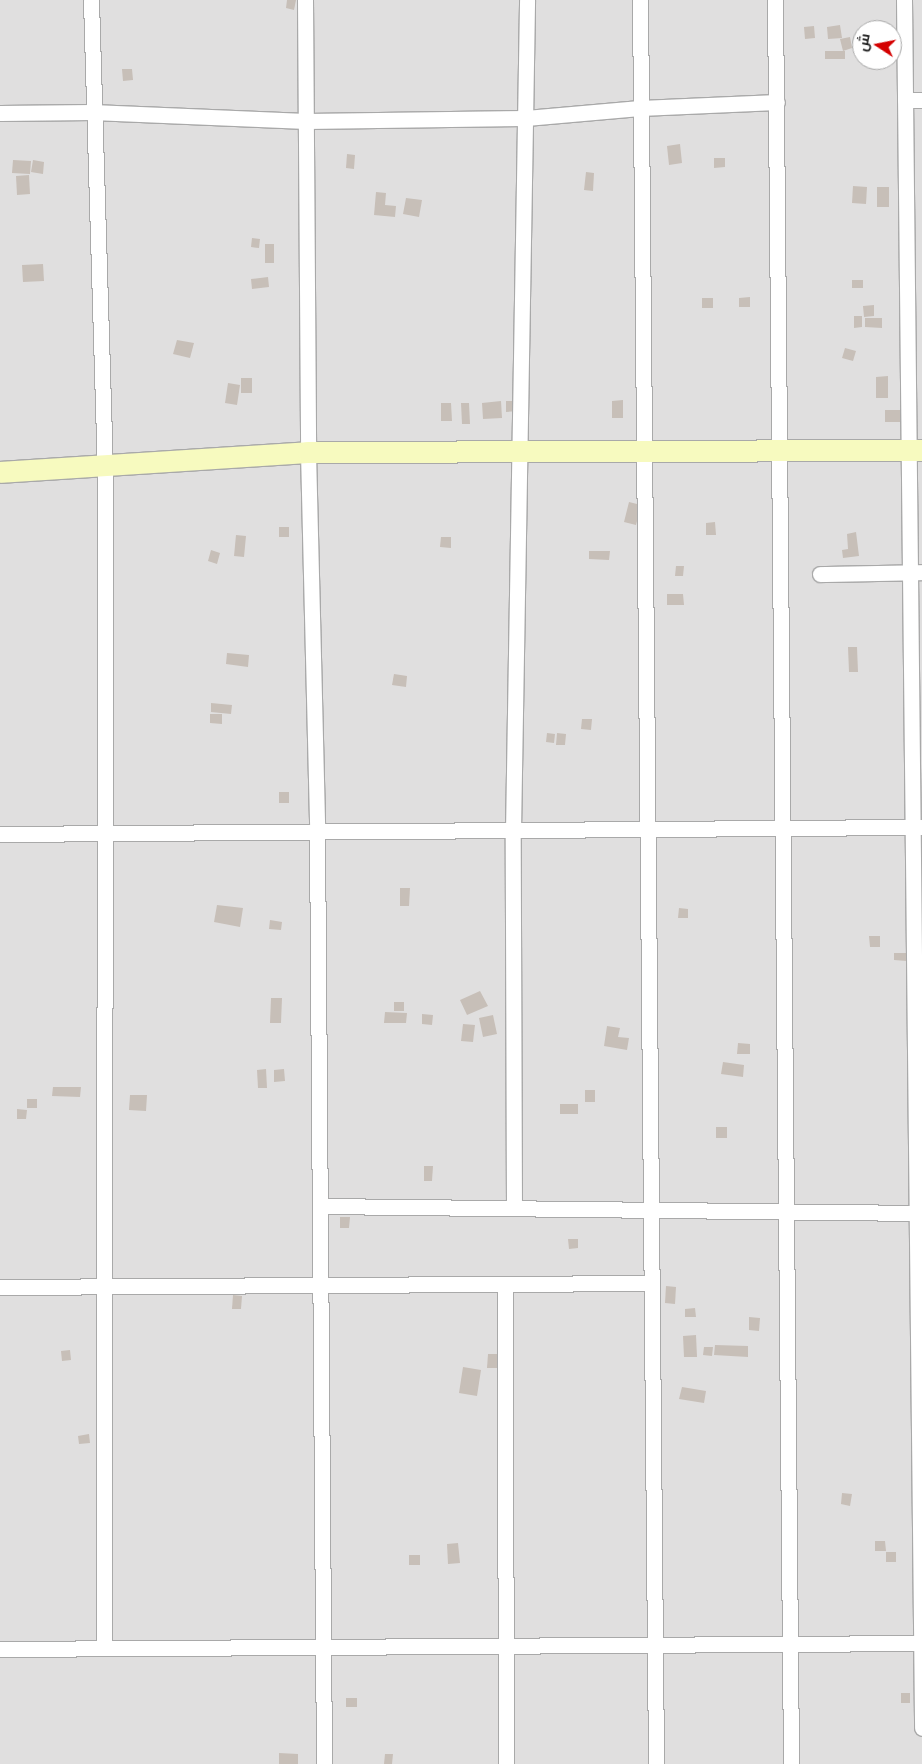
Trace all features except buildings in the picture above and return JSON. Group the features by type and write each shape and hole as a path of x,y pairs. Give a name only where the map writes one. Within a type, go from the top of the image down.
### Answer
{"street":[{"path":"91,0 92,112 105,467 104,1648"},
{"path":"305,0 308,452 317,833 324,1764"},
{"path":"514,1208 513,831 527,0"},
{"path":"640,0 642,450 648,828 656,1764"},
{"path":"775,0 785,828 791,1764"},
{"path":"904,0 905,100 915,363 922,1728"},
{"path":"905,100 922,100"},
{"path":"0,113 92,112 306,121 526,118 640,108 777,102"},
{"path":"0,472 105,467 308,452 915,450"},
{"path":"820,574 916,572"},
{"path":"0,834 917,827"},
{"path":"321,1206 788,1209 920,1213"},
{"path":"0,1287 104,1288 651,1283"},
{"path":"505,1285 506,1764"},
{"path":"0,1648 506,1647 921,1643"}],"shaded area":[{"path":"0,0 922,0 922,1764 0,1764"}]}
